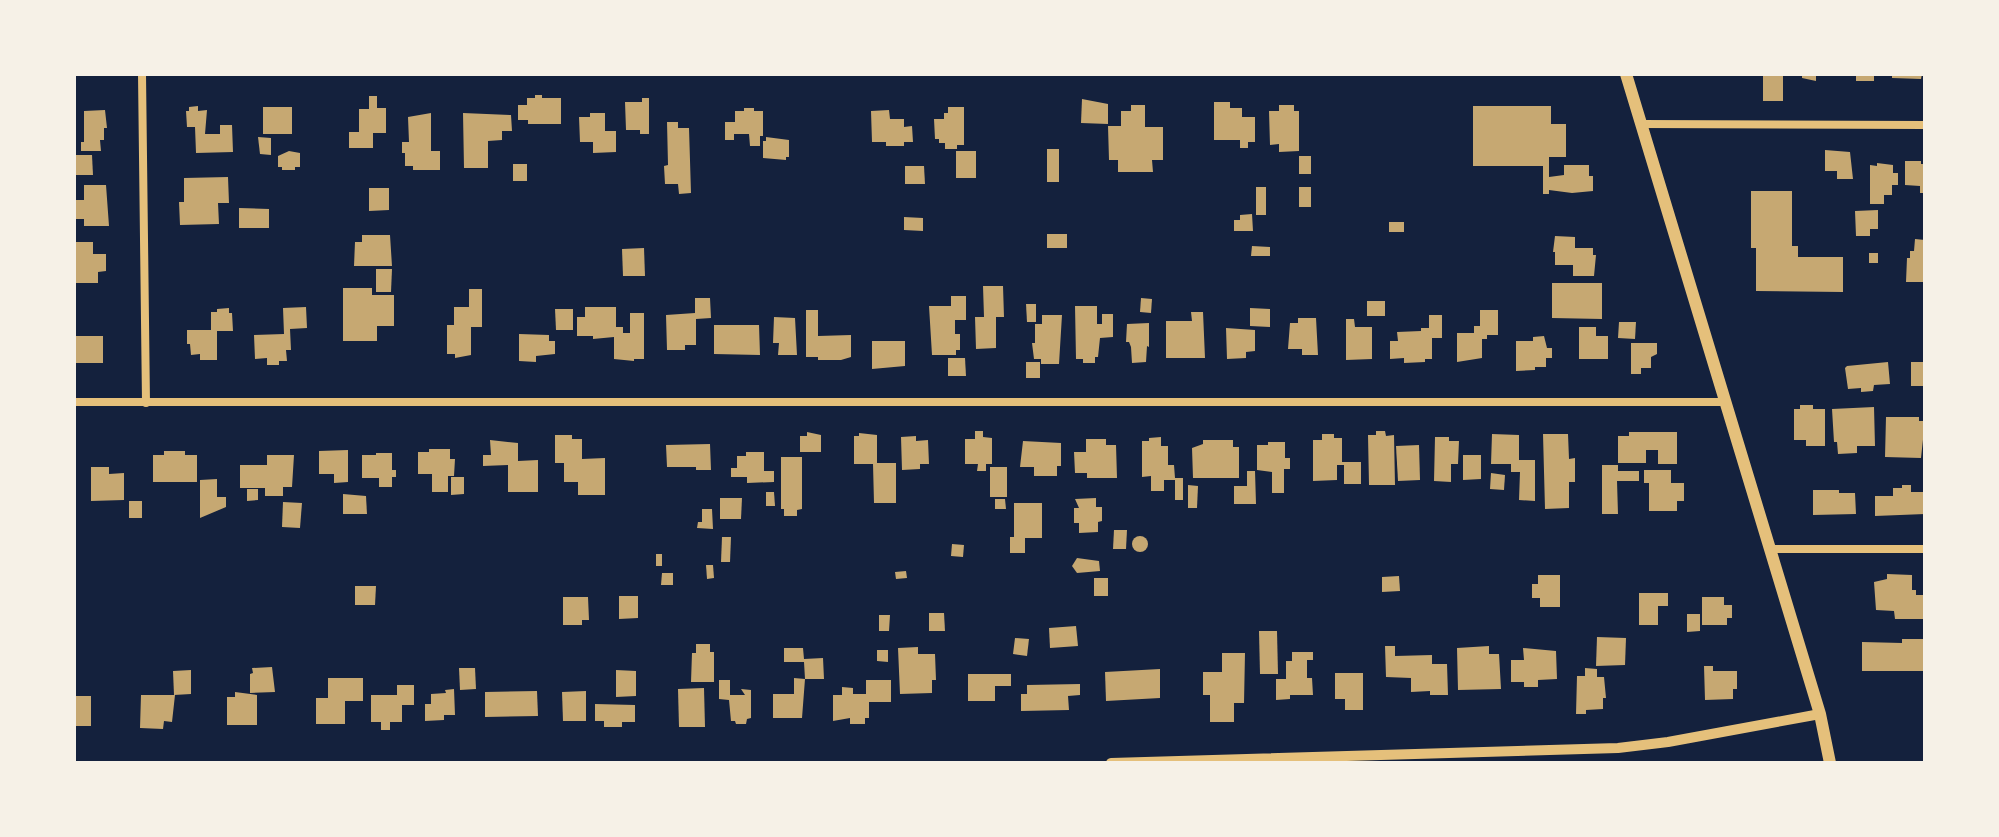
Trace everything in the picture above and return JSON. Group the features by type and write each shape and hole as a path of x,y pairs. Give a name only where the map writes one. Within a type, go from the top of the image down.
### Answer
{"main road":[{"path":"1626,74 1820,714 1830,763"}],"street":[{"path":"142,74 146,403"},
{"path":"1641,124 1925,125"},
{"path":"74,402 1725,402"},
{"path":"1770,549 1925,549"},
{"path":"1111,763 1449,759 1618,748 1820,714"}],"building":[{"path":"1763,74 1783,74 1783,101 1763,101"},
{"path":"1802,74 1816,74 1816,81 1802,78"},
{"path":"1856,74 1874,74 1874,81 1856,81"},
{"path":"1892,74 1922,74 1921,79 1892,78"},
{"path":"535,95 561,98 561,124 528,124 528,120 518,120 518,105 527,105 527,98 535,98"},
{"path":"369,96 377,96 377,108 386,108 386,133 373,133 373,148 349,148 349,132 359,132 359,109 369,109"},
{"path":"642,98 649,98 649,134 626,130 625,102 642,102"},
{"path":"1082,99 1108,104 1108,124 1081,123"},
{"path":"1214,102 1230,102 1230,108 1242,108 1242,117 1255,117 1255,142 1248,142 1248,148 1240,148 1240,140 1214,140"},
{"path":"1131,105 1145,105 1145,127 1163,127 1163,160 1152,160 1153,172 1118,172 1118,160 1109,160 1108,126 1121,126 1121,111 1131,111"},
{"path":"1279,105 1294,105 1294,111 1299,111 1299,151 1279,152 1279,144 1270,145 1269,111 1279,111"},
{"path":"198,106 198,111 207,110 205,134 220,134 220,125 232,125 233,152 196,153 195,127 187,127 186,111 189,107"},
{"path":"1473,106 1551,106 1551,124 1566,124 1566,157 1549,157 1549,177 1564,175 1564,165 1589,165 1593,191 1572,193 1549,190 1549,194 1543,194 1543,166 1473,166"},
{"path":"263,107 292,107 292,134 263,134"},
{"path":"948,107 964,107 964,145 957,145 957,149 945,149 945,143 935,139 934,119 944,119"},
{"path":"744,108 763,111 760,146 750,146 749,134 734,134 734,140 725,140 725,122 735,122 735,111 744,111"},
{"path":"105,110 107,128 104,128 104,140 100,140 101,151 81,151 84,111"},
{"path":"889,110 890,119 904,119 904,127 912,126 913,142 904,142 904,146 886,146 886,142 872,142 871,111"},
{"path":"431,113 431,151 440,151 440,170 413,170 413,166 405,166 405,153 402,153 402,142 409,142 408,117"},
{"path":"463,113 511,115 512,131 502,131 502,140 488,141 488,168 464,168"},
{"path":"590,113 605,113 605,131 616,131 616,152 593,153 593,142 580,142 579,117 590,117"},
{"path":"667,122 678,122 678,128 689,128 691,193 679,194 678,184 665,184"},
{"path":"258,137 271,138 271,155 260,154"},
{"path":"766,137 789,140 789,157 786,160 763,158 763,141"},
{"path":"1047,149 1059,149 1059,182 1047,182"},
{"path":"1825,150 1850,152 1853,179 1837,179 1837,171 1825,171"},
{"path":"289,151 300,153 300,167 282,170 278,167 278,156"},
{"path":"956,151 976,151 976,178 956,178"},
{"path":"74,155 92,155 93,175 74,175"},
{"path":"1299,156 1311,156 1311,174 1299,174"},
{"path":"1905,161 1925,164 1925,193 1920,193 1920,186 1905,185"},
{"path":"1877,163 1893,165 1893,173 1898,173 1898,185 1892,185 1892,195 1884,195 1884,204 1870,204 1870,165 1877,166"},
{"path":"513,164 527,164 527,181 513,181"},
{"path":"905,166 924,166 925,184 905,184"},
{"path":"228,177 229,203 218,203 219,224 180,225 179,202 184,202 184,178"},
{"path":"84,185 106,185 109,226 84,226 84,219 74,219 74,200 84,200"},
{"path":"1256,187 1266,187 1266,215 1256,215"},
{"path":"1299,187 1311,187 1311,207 1299,207"},
{"path":"369,188 389,188 389,210 369,211"},
{"path":"1751,191 1792,191 1792,246 1798,246 1798,257 1843,257 1843,292 1756,291 1756,248 1751,248"},
{"path":"239,208 269,209 269,228 239,228"},
{"path":"1878,210 1878,229 1870,229 1870,236 1856,236 1855,211"},
{"path":"1252,214 1253,231 1234,231 1234,220 1240,220 1240,215"},
{"path":"904,217 923,218 923,231 904,230"},
{"path":"1389,222 1404,222 1404,232 1389,232"},
{"path":"1047,234 1067,234 1067,248 1047,248"},
{"path":"362,235 390,235 392,266 354,266 355,242 362,242"},
{"path":"1555,236 1575,237 1575,248 1593,248 1593,255 1596,255 1594,276 1573,276 1573,265 1555,265"},
{"path":"1915,239 1925,240 1925,282 1906,282 1907,258 1910,258 1910,251 1914,251"},
{"path":"74,242 93,242 93,254 106,254 106,271 98,272 98,283 75,283"},
{"path":"1252,246 1270,247 1270,256 1251,256"},
{"path":"644,248 645,276 623,276 622,249"},
{"path":"1869,253 1878,253 1878,263 1869,263"},
{"path":"376,269 392,269 391,292 376,292"},
{"path":"1552,283 1602,283 1602,319 1552,318"},
{"path":"983,286 1003,286 1004,317 996,317 996,348 976,349 975,317 984,317"},
{"path":"343,288 372,288 372,295 394,295 394,326 377,326 377,341 343,341"},
{"path":"469,289 482,289 482,327 471,327 471,355 455,358 455,354 447,354 447,325 454,325 454,307 469,307"},
{"path":"951,296 966,296 966,320 955,320 955,334 960,334 960,350 956,350 956,355 932,355 929,306 951,306"},
{"path":"695,298 710,298 711,318 696,319 696,345 685,345 685,350 667,350 666,315 695,313"},
{"path":"1141,298 1152,299 1151,313 1140,312"},
{"path":"1367,301 1385,301 1385,316 1367,316"},
{"path":"1026,304 1036,304 1036,322 1027,322"},
{"path":"1075,306 1097,306 1097,324 1102,324 1102,314 1113,314 1113,337 1100,338 1095,363 1083,363 1083,359 1076,359"},
{"path":"306,307 307,328 290,329 291,350 286,350 287,361 267,365 267,358 255,359 254,335 284,334 283,308"},
{"path":"585,307 616,307 616,327 623,327 623,333 630,333 630,313 644,313 644,359 614,359 614,337 593,339 593,336 577,336 577,317 585,317"},
{"path":"229,308 233,331 217,331 217,360 200,360 200,354 191,355 187,330 211,330 211,312"},
{"path":"1250,308 1270,309 1270,327 1250,326"},
{"path":"555,309 573,309 573,330 556,330"},
{"path":"806,310 818,310 818,336 851,335 851,357 818,360 818,357 806,357"},
{"path":"1480,310 1498,310 1498,335 1487,335 1487,339 1482,339 1482,358 1457,362 1457,333 1474,333 1474,326 1480,326"},
{"path":"1191,312 1203,312 1205,358 1166,358 1166,321 1192,321"},
{"path":"1042,315 1062,315 1059,364 1041,364 1041,359 1034,359 1032,343 1035,343 1035,324 1042,324"},
{"path":"1429,315 1442,315 1442,338 1432,338 1432,359 1404,363 1404,358 1390,359 1390,341 1398,341 1397,332 1429,328"},
{"path":"774,317 795,318 797,355 778,355 779,343 773,343"},
{"path":"1298,318 1316,318 1318,355 1302,355 1302,349 1288,349 1290,323 1298,323"},
{"path":"1346,319 1354,319 1355,327 1372,327 1372,359 1346,360"},
{"path":"1619,322 1636,322 1635,339 1618,338"},
{"path":"1149,323 1146,362 1132,363 1131,347 1126,342 1127,324"},
{"path":"714,325 759,325 760,355 714,354"},
{"path":"1579,327 1596,327 1596,336 1608,336 1608,359 1579,359"},
{"path":"1226,328 1255,330 1255,351 1246,352 1246,358 1227,359"},
{"path":"519,334 549,335 549,341 555,341 555,354 536,356 536,362 519,361"},
{"path":"74,336 103,336 103,363 74,363"},
{"path":"1544,336 1547,348 1552,348 1552,358 1546,358 1546,367 1516,371 1516,341 1533,341 1533,337"},
{"path":"872,341 905,341 905,366 872,369"},
{"path":"1631,343 1657,343 1657,354 1651,357 1651,368 1641,368 1641,374 1631,374"},
{"path":"948,358 965,358 966,376 948,376"},
{"path":"1026,362 1040,362 1040,378 1026,378"},
{"path":"1888,362 1890,384 1874,385 1873,391 1848,389 1847,366"},
{"path":"1911,362 1925,362 1925,386 1911,386"},
{"path":"1800,405 1825,409 1825,446 1806,446 1806,440 1794,440 1794,409 1800,409"},
{"path":"1874,407 1875,446 1857,446 1857,453 1838,454 1832,409"},
{"path":"1886,417 1919,417 1919,421 1925,421 1921,458 1885,457"},
{"path":"975,431 983,431 983,437 992,438 992,464 986,464 986,471 977,471 978,464 965,464 965,439 975,439"},
{"path":"1376,431 1385,431 1386,436 1394,435 1395,485 1369,485 1368,435 1376,435"},
{"path":"807,432 821,435 821,452 800,452 800,436 807,436"},
{"path":"1629,432 1677,432 1677,464 1658,464 1658,450 1646,450 1646,463 1618,463 1618,436 1629,436"},
{"path":"859,433 877,435 877,463 896,463 896,503 874,503 873,464 854,464 854,436 859,436"},
{"path":"1322,434 1342,438 1342,462 1361,462 1361,484 1344,484 1344,465 1337,465 1337,480 1313,481 1313,440 1322,440"},
{"path":"1492,434 1519,435 1519,460 1535,460 1535,501 1519,500 1520,472 1511,472 1511,464 1491,464"},
{"path":"1543,434 1568,434 1569,459 1575,458 1575,482 1569,482 1569,508 1545,509"},
{"path":"555,435 572,435 572,439 582,439 582,459 605,458 605,495 578,495 578,482 564,482 564,463 555,463"},
{"path":"916,436 916,441 928,440 929,464 920,464 920,469 902,470 901,437"},
{"path":"1161,437 1161,446 1168,446 1168,465 1174,465 1175,478 1183,478 1183,500 1175,500 1175,480 1164,480 1164,491 1151,491 1151,476 1142,477 1142,441"},
{"path":"1435,437 1459,441 1458,464 1451,464 1451,482 1434,481"},
{"path":"1086,439 1106,439 1106,445 1116,445 1117,478 1087,478 1087,473 1075,473 1074,452 1086,452"},
{"path":"490,440 518,443 518,461 538,460 538,492 508,492 508,465 483,466 483,455 491,455"},
{"path":"1203,440 1233,440 1233,447 1239,447 1239,478 1193,478 1192,448 1203,444"},
{"path":"1023,441 1061,443 1061,466 1057,466 1057,476 1034,476 1034,467 1020,467"},
{"path":"1268,442 1285,442 1285,458 1290,458 1290,469 1284,469 1284,493 1272,493 1272,472 1257,470 1257,445 1268,445"},
{"path":"710,444 711,470 667,467 666,445"},
{"path":"1419,445 1420,480 1398,481 1396,446"},
{"path":"429,449 450,449 450,459 455,459 454,476 448,476 448,492 432,492 432,474 418,474 418,452 429,452"},
{"path":"348,450 348,482 334,483 334,474 319,474 319,451"},
{"path":"164,451 185,451 185,455 197,455 197,482 153,482 153,455 164,455"},
{"path":"746,452 764,452 764,471 774,471 774,482 747,483 747,477 731,477 731,468 737,468 737,456 746,456"},
{"path":"392,453 392,470 396,470 396,477 392,477 392,487 379,487 379,478 362,478 362,455"},
{"path":"267,455 294,455 292,487 283,487 283,496 265,496 265,488 240,488 240,465 267,465"},
{"path":"1463,455 1481,455 1481,479 1463,480"},
{"path":"781,457 802,457 802,509 797,510 797,516 784,516 784,509 781,509"},
{"path":"1602,465 1618,465 1618,471 1639,471 1639,481 1617,481 1618,514 1602,514"},
{"path":"91,467 109,467 109,474 124,473 124,500 91,501"},
{"path":"990,467 1007,467 1007,497 990,497"},
{"path":"1644,470 1671,470 1671,483 1684,483 1684,501 1677,501 1677,511 1649,511 1649,483 1644,483"},
{"path":"1247,471 1255,471 1256,504 1234,504 1234,486 1247,486"},
{"path":"1491,473 1505,475 1504,490 1490,489"},
{"path":"451,477 464,477 464,494 451,495"},
{"path":"217,479 217,497 226,497 226,507 200,518 200,480"},
{"path":"1188,485 1198,486 1197,508 1188,508"},
{"path":"1902,485 1911,485 1911,492 1925,492 1925,514 1875,516 1875,496 1893,496 1893,488 1902,488"},
{"path":"247,489 258,489 258,500 247,501"},
{"path":"1813,490 1855,493 1856,514 1813,515"},
{"path":"766,492 774,492 775,506 766,506"},
{"path":"343,494 366,496 367,514 343,514"},
{"path":"720,498 742,498 741,519 720,519"},
{"path":"1096,498 1096,507 1102,507 1098,532 1079,533 1079,523 1074,523 1074,508 1079,508 1075,499"},
{"path":"995,499 1005,499 1006,509 995,509"},
{"path":"129,501 142,501 142,518 129,518"},
{"path":"283,502 302,503 300,528 282,527"},
{"path":"1014,503 1042,503 1042,538 1025,538 1025,553 1010,553 1010,537 1014,537"},
{"path":"702,509 712,509 713,529 697,528 698,522 702,522"},
{"path":"1114,530 1127,530 1126,549 1113,549"},
{"path":"1137,536 1143,536 1148,544 1146,550 1137,552 1132,547 1132,541"},
{"path":"722,537 731,537 730,562 721,562"},
{"path":"952,544 964,545 963,557 951,556"},
{"path":"656,554 662,554 662,566 656,566"},
{"path":"1077,558 1099,561 1100,571 1077,573 1072,566"},
{"path":"706,565 713,565 714,578 707,579"},
{"path":"906,571 907,578 896,579 895,572"},
{"path":"662,573 673,573 673,585 661,585"},
{"path":"1887,574 1912,575 1912,590 1916,590 1916,595 1925,595 1925,619 1895,619 1894,611 1876,610 1874,582 1887,579"},
{"path":"1538,575 1560,575 1560,607 1540,607 1540,598 1532,598 1532,584 1538,584"},
{"path":"1399,576 1400,591 1382,592 1382,577"},
{"path":"1094,578 1108,578 1108,596 1094,596"},
{"path":"355,586 376,586 375,605 355,605"},
{"path":"1639,593 1668,593 1668,606 1658,606 1658,625 1639,625"},
{"path":"619,596 638,596 638,618 619,619"},
{"path":"563,597 588,597 589,620 582,620 582,625 563,625"},
{"path":"1702,597 1724,597 1724,605 1732,605 1732,618 1727,618 1727,625 1702,625"},
{"path":"929,613 944,613 945,631 929,631"},
{"path":"1687,614 1700,614 1700,631 1687,632"},
{"path":"879,615 890,615 889,631 879,631"},
{"path":"1076,626 1078,646 1050,648 1049,628"},
{"path":"1259,631 1277,631 1278,674 1260,674"},
{"path":"1597,637 1626,638 1625,665 1596,666"},
{"path":"1015,638 1029,639 1027,656 1013,654"},
{"path":"1902,639 1925,639 1925,671 1862,671 1862,642 1902,643"},
{"path":"696,644 710,644 710,652 714,652 714,682 691,682 692,653 696,653"},
{"path":"1385,646 1395,646 1395,656 1432,655 1432,664 1447,664 1448,695 1430,695 1430,691 1411,692 1411,678 1386,677"},
{"path":"1489,646 1489,654 1499,654 1501,689 1458,690 1457,648"},
{"path":"918,647 918,654 935,654 936,680 932,680 932,693 900,694 898,648"},
{"path":"784,648 803,648 804,659 823,658 824,679 805,679 804,662 784,662"},
{"path":"1523,648 1556,651 1557,679 1538,680 1538,687 1524,687 1524,682 1511,682 1511,660 1524,660"},
{"path":"877,650 888,650 888,662 877,661"},
{"path":"1292,652 1313,652 1313,660 1307,660 1307,678 1312,678 1313,695 1290,695 1290,699 1276,700 1276,679 1286,679 1286,661 1292,661"},
{"path":"1222,653 1245,653 1244,703 1234,703 1234,722 1210,722 1210,695 1203,695 1203,672 1222,672"},
{"path":"1704,666 1713,666 1713,671 1737,671 1737,689 1733,689 1733,699 1705,700"},
{"path":"272,667 275,692 250,693 252,668"},
{"path":"459,668 475,668 476,689 460,690"},
{"path":"1585,668 1597,669 1597,677 1604,677 1606,698 1603,698 1603,709 1576,714 1577,676 1585,676"},
{"path":"1160,669 1160,698 1106,701 1105,672"},
{"path":"191,670 191,694 174,695 173,671"},
{"path":"616,670 636,671 636,696 616,697"},
{"path":"1335,673 1363,673 1363,710 1345,710 1345,699 1335,699"},
{"path":"968,674 1011,674 1011,686 995,686 995,701 968,701"},
{"path":"328,678 363,678 363,701 345,701 345,724 316,724 316,698 328,698"},
{"path":"794,678 805,679 802,718 773,718 773,694 794,694"},
{"path":"719,680 730,680 730,695 745,695 741,689 751,690 751,718 747,719 746,724 731,721 729,700 719,699"},
{"path":"866,680 891,680 891,702 869,702 869,718 865,718 865,724 850,724 850,718 833,721 833,695 842,695 842,687 853,688 853,694 866,694"},
{"path":"1080,684 1080,695 1068,696 1069,710 1021,711 1021,694 1027,694 1027,685"},
{"path":"397,685 414,685 414,705 402,705 402,722 390,722 390,730 381,730 381,722 371,722 371,695 397,695"},
{"path":"704,688 705,727 679,727 678,689"},
{"path":"454,689 455,715 444,715 444,720 425,721 425,704 431,704 431,694"},
{"path":"537,691 538,716 485,717 485,692"},
{"path":"586,691 586,721 563,721 562,692"},
{"path":"235,692 257,695 257,725 227,725 227,697 235,697"},
{"path":"141,695 175,695 172,722 164,721 163,729 140,728"},
{"path":"74,696 91,696 91,726 74,726"},
{"path":"595,704 635,705 635,722 622,722 622,727 604,727 604,721 595,721"}]}
